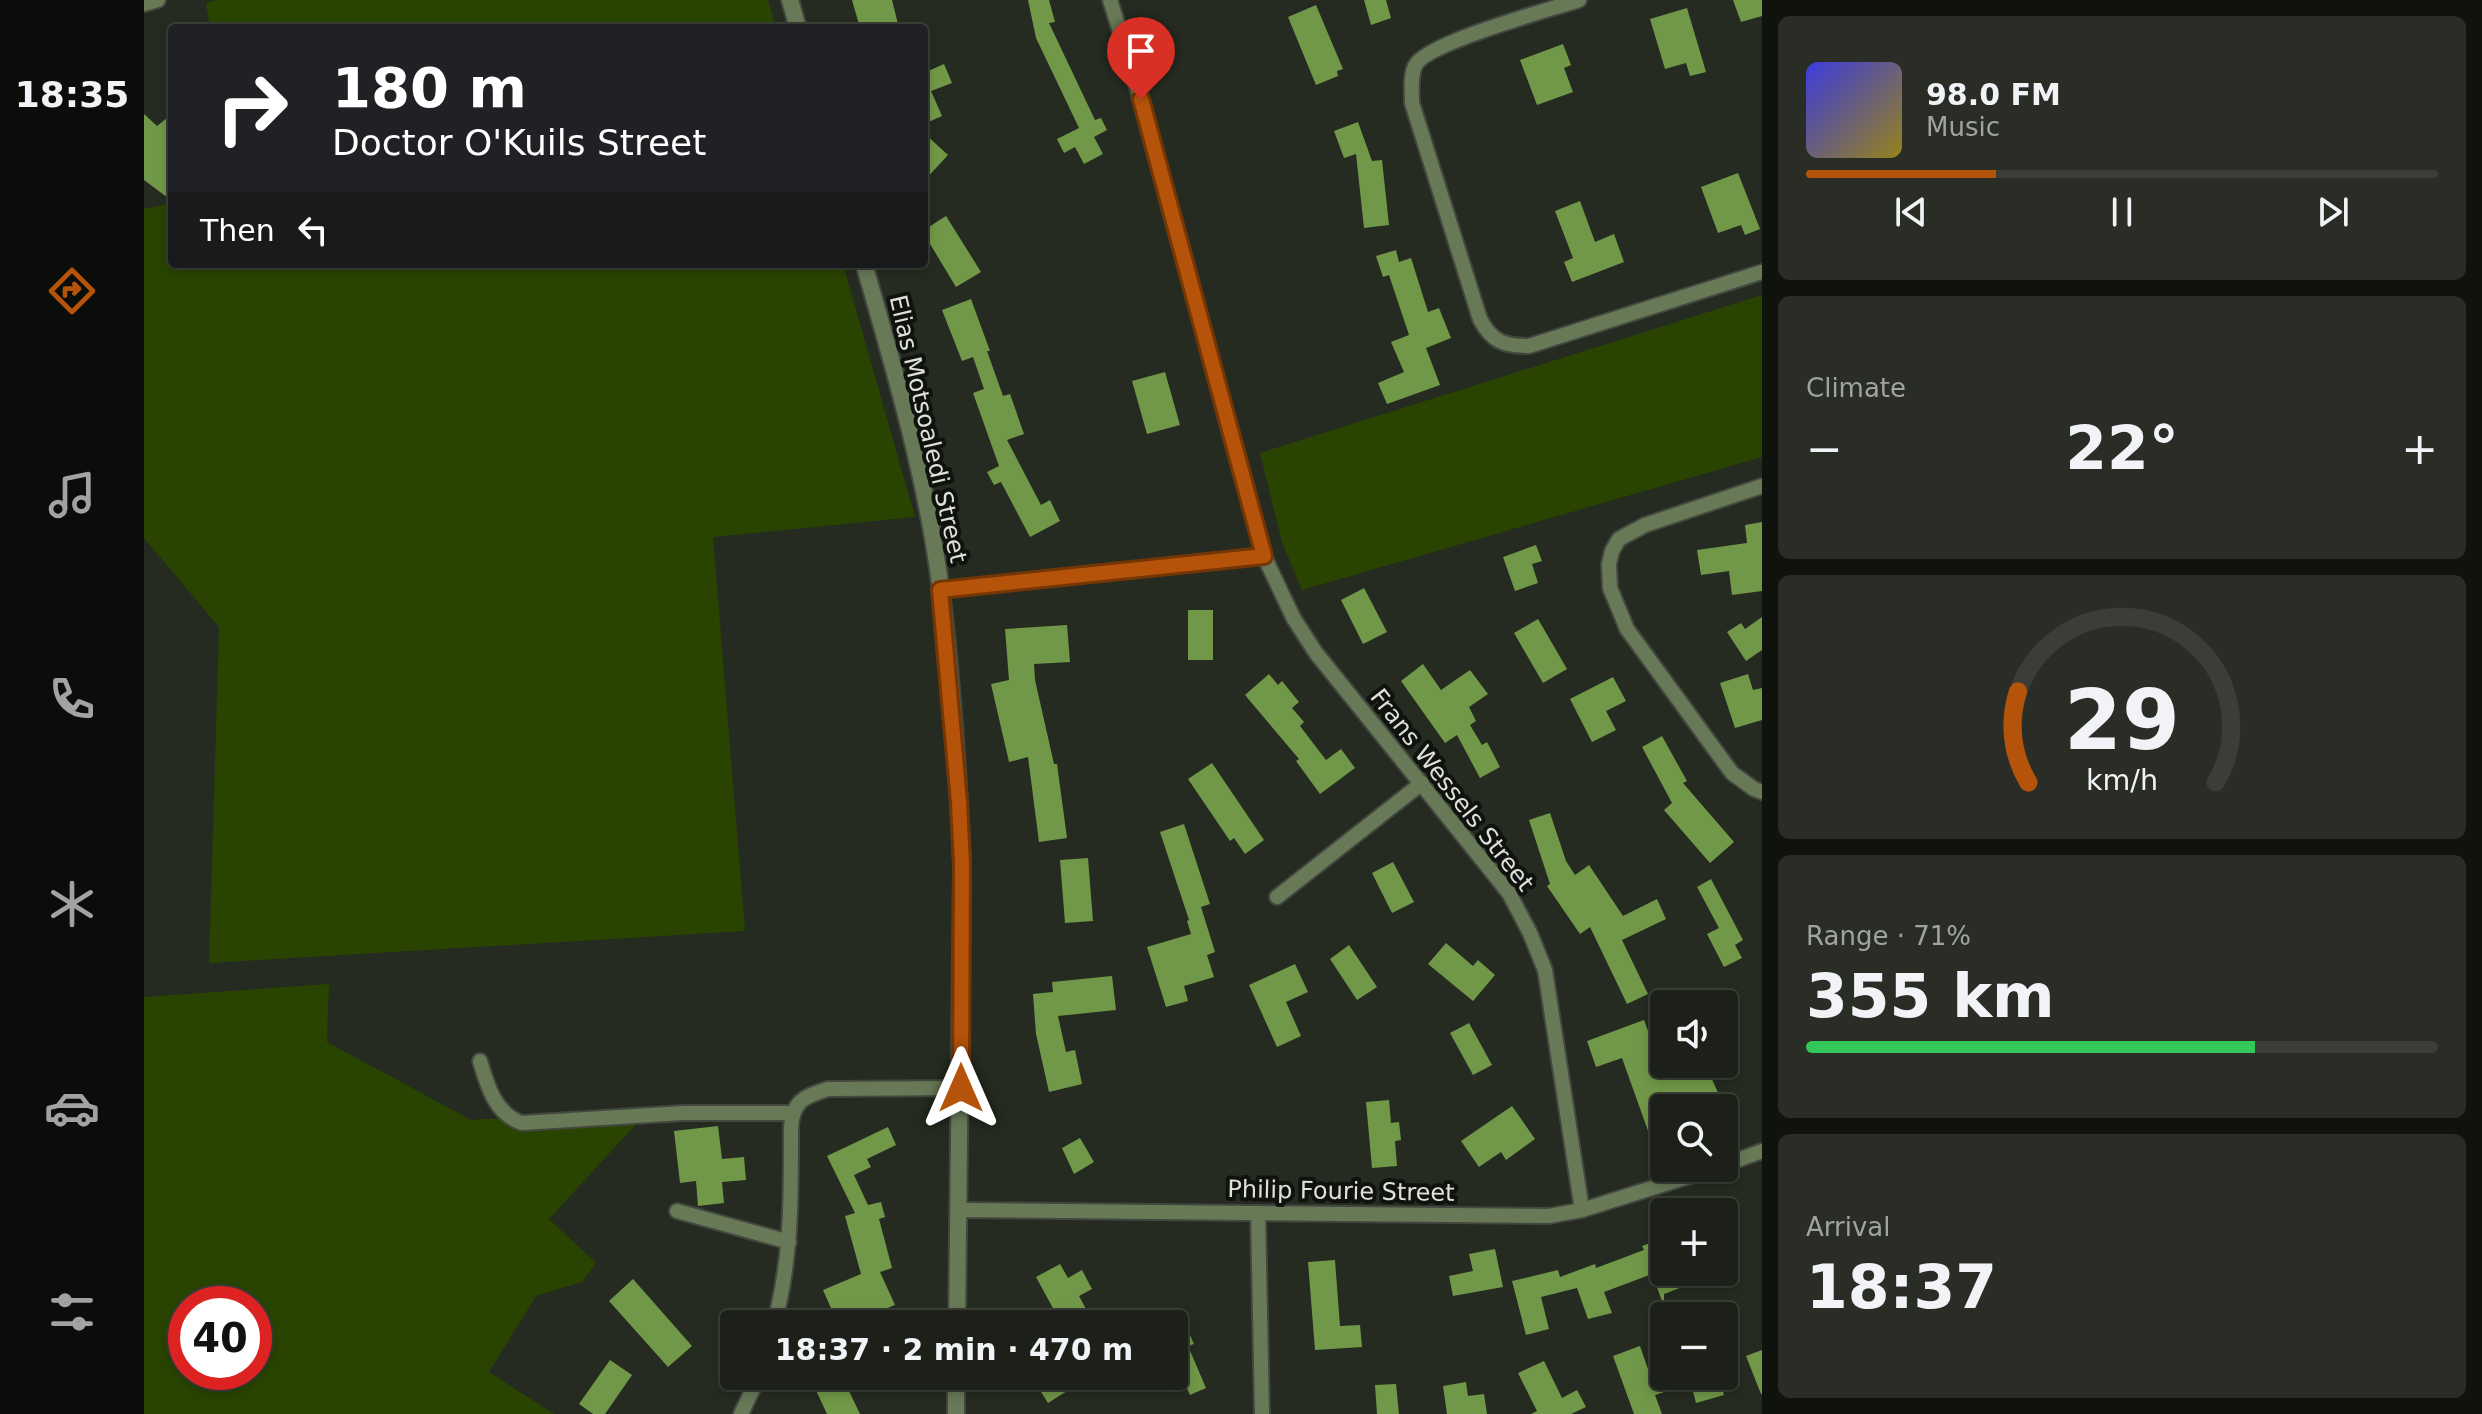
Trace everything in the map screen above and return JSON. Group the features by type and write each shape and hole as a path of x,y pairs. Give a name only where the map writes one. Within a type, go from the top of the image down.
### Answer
{"street":[{"path":"144,4 158,0"},
{"path":"790,0 797,24"},
{"name":"Frans Wessels Street","path":"1110,0 1132,69 1264,556 1294,619 1316,653 1509,893 1538,950 1545,970 1582,1210"},
{"path":"1579,0 1453,41 1430,51 1415,64 1412,103 1486,331 1511,346 1529,346 1762,272"},
{"name":"Elias Motsoaledi Street","path":"865,268 898,382 922,487 940,590 959,802 962,864 957,1310"},
{"path":"1762,486 1645,525 1619,539 1609,564 1610,588 1627,629 1732,773 1762,792"},
{"path":"940,590 1264,556"},
{"path":"1277,897 1422,783"},
{"path":"480,1061 491,1095 510,1117 522,1123 683,1113 792,1113"},
{"path":"777,1310 792,1220 792,1113 803,1099 828,1089 961,1088"},
{"path":"1738,1160 1762,1151"},
{"name":"Philip Fourie Street","path":"959,1210 1549,1216 1582,1210 1671,1182"},
{"path":"677,1211 789,1242"},
{"path":"1258,1213 1262,1414"},
{"path":"741,1414 752,1390"},
{"path":"956,1390 956,1414"}],"green space":[{"path":"217,0 768,0 775,24 209,24 206,3"},
{"path":"168,204 168,268 844,268 915,517 713,537 745,931 209,963 219,627 144,538 144,209"},
{"path":"1762,295 1762,457 1302,590 1282,542 1260,453"},
{"path":"329,984 327,1042 471,1120 650,1109 549,1219 596,1263 582,1282 536,1296 489,1372 554,1414 144,1414 144,997"}],"building":[{"path":"852,0 892,0 898,24 859,24"},
{"path":"1028,0 1049,0 1055,22 1049,23 1095,120 1101,118 1107,130 1094,137 1103,154 1084,164 1075,147 1064,153 1057,139 1079,128 1036,38"},
{"path":"1364,0 1386,0 1391,18 1371,25"},
{"path":"1733,0 1762,0 1762,16 1741,22"},
{"path":"1316,5 1343,69 1337,71 1338,76 1316,85 1288,17"},
{"path":"1687,8 1706,72 1690,76 1686,63 1665,69 1650,19"},
{"path":"1563,44 1571,65 1564,68 1573,92 1537,105 1520,60"},
{"path":"944,64 952,83 931,91 942,116 928,122 928,71"},
{"path":"144,114 157,126 168,117 168,198 144,180"},
{"path":"1358,122 1372,161 1382,160 1389,225 1364,228 1356,154 1344,158 1334,131"},
{"path":"928,137 948,155 928,177"},
{"path":"1738,173 1760,229 1745,235 1741,225 1718,233 1701,187"},
{"path":"1580,201 1595,242 1614,234 1624,262 1572,282 1564,262 1573,258 1555,211"},
{"path":"946,216 981,272 956,287 928,241 928,227"},
{"path":"1396,250 1399,262 1411,258 1428,312 1439,308 1451,338 1426,348 1440,385 1387,404 1378,383 1404,372 1391,342 1409,335 1389,275 1383,277 1376,256"},
{"path":"971,299 1003,396 1010,394 1024,434 1007,440 1041,505 1050,500 1060,521 1030,537 1001,482 994,485 987,472 999,466 973,393 984,389 973,357 962,361 942,310"},
{"path":"1165,372 1180,425 1147,434 1132,381"},
{"path":"1762,522 1762,591 1732,595 1729,571 1701,575 1697,550 1747,543 1745,525"},
{"path":"1536,545 1542,561 1532,564 1538,583 1515,591 1503,557"},
{"path":"1364,588 1387,632 1363,644 1341,600"},
{"path":"1188,610 1213,610 1213,660 1188,660"},
{"path":"1762,617 1762,650 1746,661 1727,632 1741,623 1745,629"},
{"path":"1538,619 1567,669 1543,683 1514,633"},
{"path":"1067,625 1070,662 1034,664 1054,764 1057,764 1067,838 1039,842 1028,757 1009,762 991,684 1009,680 1005,629"},
{"path":"1423,664 1441,690 1470,670 1488,694 1469,707 1476,721 1470,725 1482,745 1487,742 1500,767 1480,778 1457,735 1445,743 1401,681"},
{"path":"1269,674 1278,685 1282,681 1299,702 1292,708 1304,722 1300,726 1326,760 1341,749 1355,768 1320,794 1296,761 1299,759 1245,695"},
{"path":"1748,674 1753,690 1762,688 1762,720 1735,728 1720,683"},
{"path":"1613,677 1626,701 1606,711 1616,730 1592,742 1570,699"},
{"path":"1662,736 1687,781 1683,783 1734,842 1710,863 1664,810 1672,803 1642,747"},
{"path":"1212,763 1264,840 1245,854 1234,838 1230,841 1188,779"},
{"path":"1550,813 1566,861 1575,875 1589,865 1623,916 1657,899 1666,919 1622,940 1648,994 1627,1004 1590,927 1580,934 1547,886 1550,884 1529,820"},
{"path":"1184,824 1210,904 1201,907 1215,952 1207,955 1214,977 1184,986 1188,1001 1166,1007 1147,947 1191,934 1160,832"},
{"path":"1088,858 1093,921 1065,923 1060,860"},
{"path":"1393,862 1414,902 1392,913 1372,873"},
{"path":"1711,879 1743,940 1735,945 1742,958 1724,967 1707,934 1719,928 1697,887"},
{"path":"1446,943 1473,966 1478,960 1495,975 1473,1001 1428,964"},
{"path":"1349,945 1377,987 1357,1000 1330,959"},
{"path":"1295,964 1308,992 1286,1002 1301,1036 1277,1047 1249,985"},
{"path":"1112,976 1116,1010 1058,1016 1066,1052 1075,1050 1082,1084 1049,1092 1036,1034 1033,994 1053,992 1052,982"},
{"path":"1644,1020 1650,1036 1650,1078 1711,1078 1719,1094 1650,1094 1650,1136 1622,1058 1596,1067 1587,1041"},
{"path":"1469,1023 1492,1065 1473,1075 1450,1033"},
{"path":"1389,1100 1391,1123 1399,1122 1401,1140 1395,1141 1397,1166 1372,1168 1366,1102"},
{"path":"1512,1106 1535,1139 1506,1160 1501,1152 1479,1167 1461,1141"},
{"path":"718,1126 722,1159 744,1157 746,1180 722,1182 724,1203 698,1206 696,1181 680,1183 674,1131"},
{"path":"888,1127 896,1145 867,1159 871,1167 854,1175 868,1205 881,1202 885,1217 879,1219 892,1268 880,1272 895,1305 883,1310 832,1310 823,1290 861,1274 845,1216 855,1213 827,1156"},
{"path":"1080,1138 1094,1162 1074,1174 1062,1148"},
{"path":"1650,1243 1650,1275 1604,1292 1612,1313 1588,1319 1577,1288 1541,1297 1549,1329 1526,1335 1512,1281 1558,1270 1560,1277 1595,1264 1596,1268 1644,1250 1642,1246"},
{"path":"1495,1249 1503,1287 1453,1296 1449,1276 1473,1271 1469,1254"},
{"path":"1335,1260 1340,1326 1360,1325 1362,1347 1315,1350 1308,1262"},
{"path":"1060,1264 1068,1278 1082,1270 1092,1289 1079,1296 1086,1309 1054,1310 1036,1277"},
{"path":"633,1279 692,1346 668,1367 609,1301"},
{"path":"1656,1286 1685,1286 1664,1294 1662,1301"},
{"path":"1188,1330 1194,1344 1188,1346"},
{"path":"1188,1346 1206,1388 1190,1395 1188,1390"},
{"path":"1640,1346 1650,1375 1650,1390 1664,1392 1655,1395 1662,1414 1634,1414 1613,1356"},
{"path":"1762,1350 1762,1394 1761,1394 1746,1356"},
{"path":"610,1360 632,1375 605,1414 593,1414 579,1404"},
{"path":"1544,1361 1562,1398 1577,1390 1586,1407 1571,1414 1531,1414 1537,1411 1518,1373"},
{"path":"1466,1382 1468,1396 1484,1394 1487,1414 1447,1414 1443,1386"},
{"path":"1396,1384 1399,1414 1377,1414 1375,1385"},
{"path":"816,1390 852,1390 849,1391 860,1414 827,1414"},
{"path":"1040,1390 1069,1390 1048,1403"},
{"path":"1693,1390 1723,1390 1724,1395 1696,1403"}],"route":[{"path":"961,1088 962,864 940,590 1264,556 1141,99"}]}
